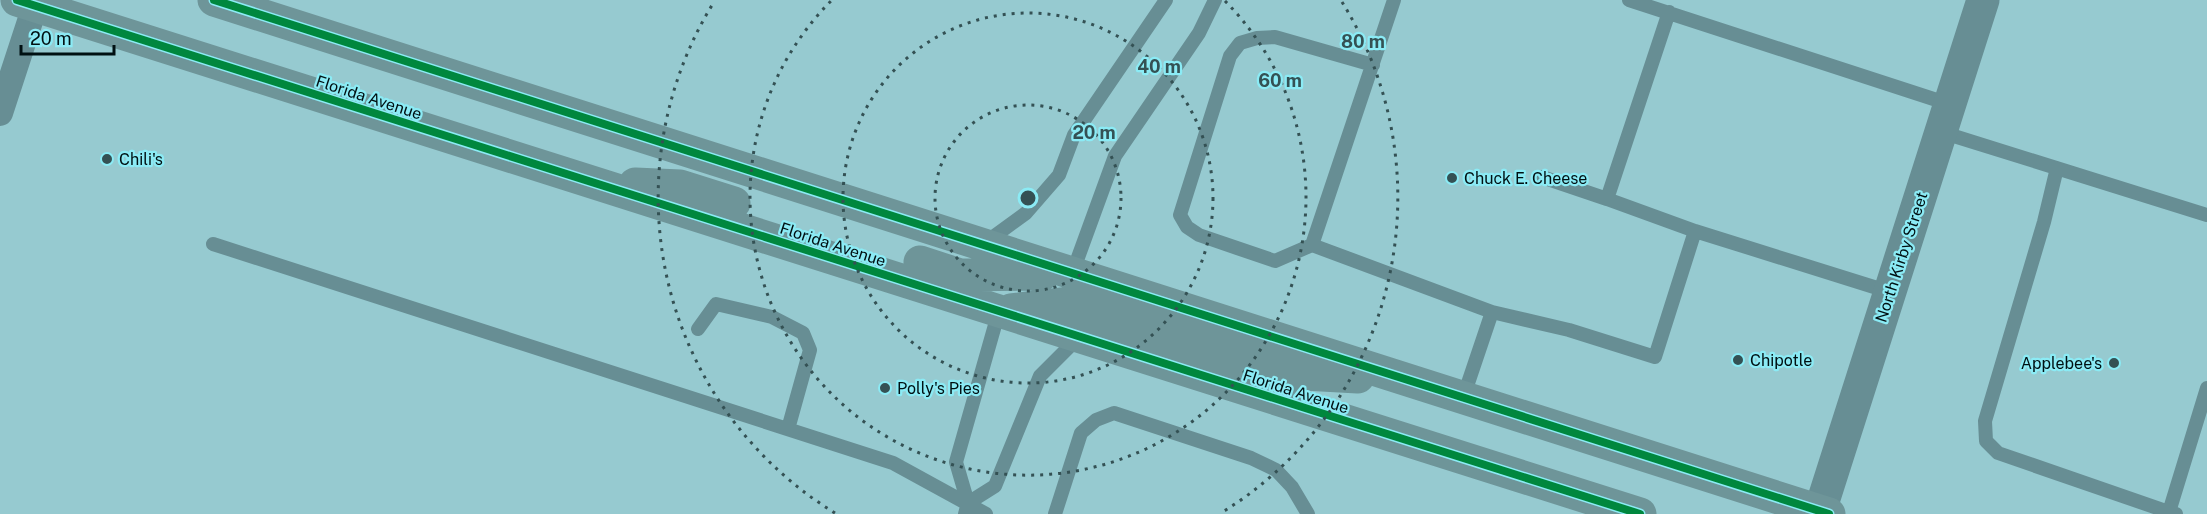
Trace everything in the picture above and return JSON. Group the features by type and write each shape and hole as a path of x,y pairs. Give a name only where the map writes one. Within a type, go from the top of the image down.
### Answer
{"main road":[{"path":"214,0 1822,513"},
{"name":"Florida Avenue","path":"29,2 1640,514"},
{"path":"616,189 638,183 680,186 960,275 1072,274"},
{"path":"999,311 1079,302 1304,374 1405,380"}],"street":[{"name":"North Kirby Street","path":"1822,513 1983,0"},
{"path":"0,113 29,2"}],"lane":[{"path":"982,245 1026,213 1059,175 1074,135 1166,0"},
{"path":"1072,274 1115,156 1199,33 1215,0"},
{"path":"1312,245 1394,0"},
{"path":"1629,0 1669,12 1945,118 2057,168 2207,215"},
{"path":"1607,199 1669,12"},
{"path":"1372,65 1275,37 1257,38 1240,43 1230,56 1180,215 1187,227 1199,235 1275,261 1312,245 1492,312 1569,330 1655,357 1695,231"},
{"path":"2057,168 2044,222 1984,421 1986,441 1998,453 2173,513 2207,388"},
{"path":"1542,177 1695,231 1890,292"},
{"path":"213,244 893,463 967,508 986,514"},
{"path":"698,329 716,304 772,317 803,333 810,350 788,429"},
{"path":"967,508 956,462 999,311"},
{"path":"1463,398 1492,312"},
{"path":"967,508 995,486 1040,376 1080,336"},
{"path":"1055,514 1081,433 1096,420 1114,413 1251,458 1276,470 1292,487 1308,514"}],"cycle path":[{"path":"17,0 1640,514"},
{"path":"214,0 1829,514"}],"place":[{"name":"Chili's","path":"107,159"},
{"name":"Chuck E. Cheese","path":"1452,178"},
{"name":"Chipotle","path":"1738,360"},
{"name":"Applebee's","path":"2114,363"},
{"name":"Polly's Pies","path":"885,388"}]}
